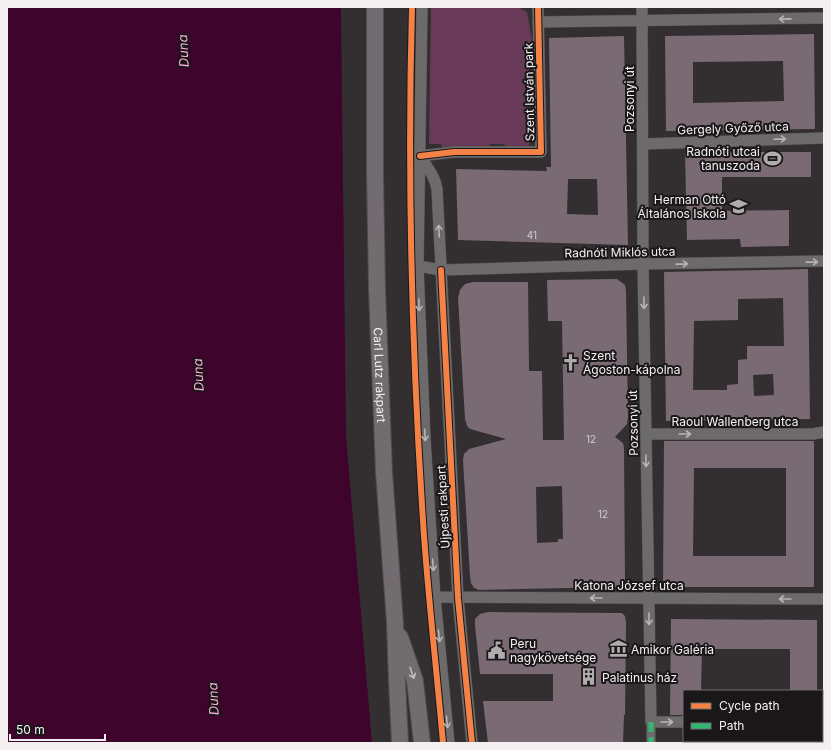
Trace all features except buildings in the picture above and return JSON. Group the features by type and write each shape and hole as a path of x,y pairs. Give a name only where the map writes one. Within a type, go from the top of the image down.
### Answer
{"main road":[{"name":"Carl Lutz rakpart","path":"375,7 374,172 377,289 384,472 395,623 396,682 400,743"},
{"path":"395,623 415,681 422,743"}],"street":[{"name":"Újpesti rakpart","path":"422,7 418,266 425,439 435,598 449,743"},
{"name":"Szent István park","path":"420,156 454,152 541,152 538,7"},
{"name":"Pozsonyi út","path":"642,7 646,434 651,743"},
{"path":"538,22 824,18"},
{"name":"Gergely Győző utca","path":"643,144 824,138"},
{"name":"Újpesti rakpart","path":"420,156 436,181 458,598 472,743"},
{"name":"Radnóti Miklós utca","path":"418,266 441,270 644,264 824,261"},
{"name":"Raoul Wallenberg utca","path":"646,434 813,434 824,432"},
{"name":"Katona József utca","path":"435,598 824,599"},
{"path":"651,722 683,722"}],"shaded area":[{"path":"431,7 520,7 527,12 532,40 528,54 530,78 527,101 533,119 528,148 512,148 502,144 490,144 489,148 466,149 442,147 441,144 429,144"}],"water":[{"name":"Duna","path":"7,7 341,7 346,436 372,743 7,743"}],"marked path":[{"path":"651,722 651,743"}],"cycle path":[{"path":"412,7 410,205 416,404 426,562 443,743"},
{"path":"420,156 454,152 541,152 538,7"},
{"path":"441,270 458,598 472,743"}],"place":[{"name":"Radnóti utcai tanuszoda","path":"773,158"},
{"name":"Herman Ottó Általános Iskola","path":"739,206"},
{"name":"Szent Ágoston-kápolna","path":"570,362"},
{"name":"Amikor Galéria","path":"618,649"},
{"name":"Peru nagykövetsége","path":"497,650"},
{"name":"Palatinus ház","path":"589,677"}]}
